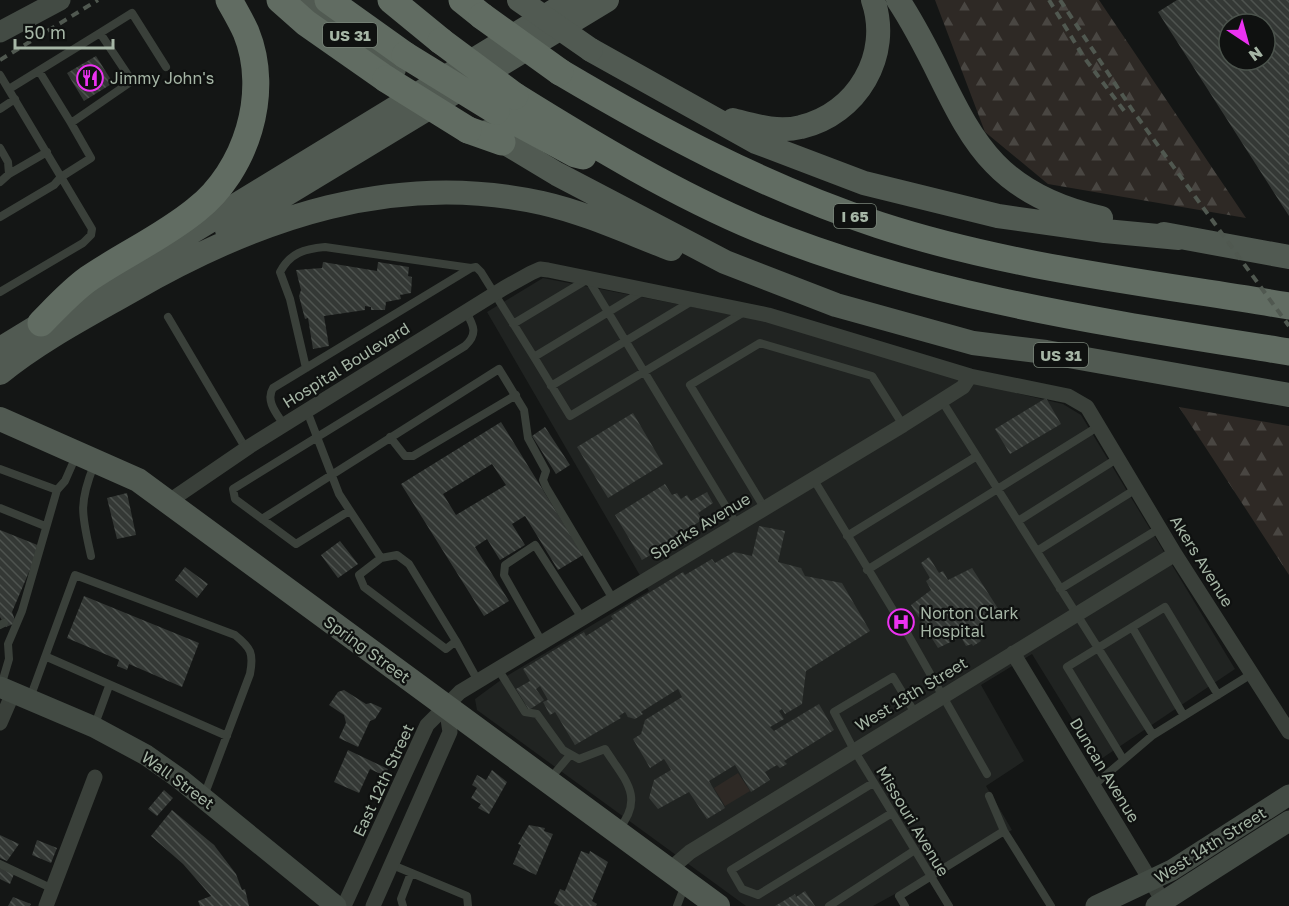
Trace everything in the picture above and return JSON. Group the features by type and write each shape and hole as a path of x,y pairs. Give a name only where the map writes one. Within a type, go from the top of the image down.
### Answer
{"highway":[{"path":"41,323 69,294 87,280 195,212 237,164 253,118 255,73 247,34 229,0"},
{"path":"280,0 306,22 489,115 620,160 758,228 873,269 985,300 1289,352"},
{"path":"328,0 395,67"},
{"path":"391,0 441,41 489,115 502,142"},
{"name":"I 65","path":"472,8 560,72 723,163 879,225 964,249 1052,267 1289,306"}],"main road":[{"name":"US 31","path":"306,0 395,67"},
{"path":"519,0 591,50 756,142 864,183 999,216 1105,231 1179,238"},
{"path":"0,349 572,0"},
{"path":"0,373 21,357 231,227 607,0"},
{"path":"685,103 721,117 769,129 800,128 826,118 850,101 870,72 879,38 873,0"},
{"path":"898,0 958,116 1003,174 1052,202 1088,215 1179,238 1289,257"},
{"name":"US 31","path":"502,142 725,262 836,305 973,343 1046,352 1289,395"},
{"path":"147,281 250,232 309,211 392,194 471,193 542,203 699,260 725,262"},
{"name":"Spring Street","path":"0,419 138,480 718,906"}],"street":[{"path":"0,32 60,0"},
{"name":"Hospital Boulevard","path":"168,502 284,425 531,273 540,269 588,279"},
{"path":"588,279 747,311 970,376"},
{"name":"Sparks Avenue","path":"446,706 460,692 942,401 963,387 970,376"},
{"name":"Akers Avenue","path":"970,376 1051,391 1087,407 1175,554 1289,732"},
{"name":"West 13th Street","path":"677,877 690,852 1175,554"},
{"name":"Duncan Avenue","path":"1013,653 1151,881 1162,905"},
{"path":"0,723 11,692"},
{"name":"Wall Street","path":"11,692 94,727 146,755 203,798 336,906"},
{"path":"373,906 450,732 446,706"},
{"name":"East 12th Street","path":"344,906 427,725 446,706"},
{"path":"46,906 95,777"},
{"name":"West 14th Street","path":"1096,906 1151,881 1289,795"},
{"name":"West 14th Street","path":"1162,905 1289,821"}],"lane":[{"path":"9,89 132,13 166,68"},
{"path":"71,123 132,81 100,33"},
{"path":"0,217 54,185 61,177 91,158 39,71"},
{"path":"0,75 92,229 92,235 83,243 0,292"},
{"path":"0,109 15,99"},
{"path":"0,148 8,162 9,174"},
{"path":"0,182 9,174 47,152"},
{"path":"306,368 290,299 280,272 287,259 304,249 325,247 476,267 570,416 747,311"},
{"path":"284,425 270,401 269,394 273,388 471,268"},
{"path":"513,324 588,279 737,525"},
{"path":"534,357 644,290"},
{"path":"551,386 694,300"},
{"path":"349,511 296,544 235,499 233,489 465,346 473,339 475,332 466,312"},
{"path":"168,317 246,449"},
{"path":"765,509 690,386 700,379 760,343 872,376 903,425"},
{"path":"262,519 499,369 524,410 528,438 546,471 543,480 546,487 613,599"},
{"path":"390,437 405,456 413,456 516,395"},
{"path":"942,401 1153,735"},
{"path":"307,411 331,474 349,511 381,558"},
{"path":"867,570 1099,426"},
{"path":"11,692 9,659 4,643 22,612 57,490 87,456"},
{"path":"87,456 82,514 91,556"},
{"path":"847,536 977,456"},
{"path":"1018,521 1118,458"},
{"path":"0,469 57,490"},
{"path":"814,480 944,696 987,774"},
{"path":"1037,551 1136,489"},
{"path":"0,508 45,526"},
{"path":"1060,589 1160,528"},
{"path":"542,642 504,575 505,565 535,544 582,618"},
{"path":"456,641 446,649 364,587 359,574 381,558 397,555 409,564 456,641 478,681"},
{"path":"11,692 46,657 75,575 235,635 249,646 253,656 250,674 203,798"},
{"path":"1123,759 1068,667 1165,607 1218,695"},
{"path":"14,617 22,612"},
{"path":"1132,627 1184,716"},
{"path":"46,657 227,736"},
{"path":"498,669 525,712 537,714 570,755 579,759 605,749 628,785 633,803 628,818 617,831"},
{"path":"1094,786 1105,779 1123,759 1153,735 1253,674"},
{"name":"Missouri Avenue","path":"915,713 893,677 834,712 873,783 949,906"},
{"path":"94,727 109,686"},
{"path":"549,781 570,755"},
{"path":"873,783 731,870 742,889 758,895 892,813"},
{"path":"989,796 1004,831 1051,906"},
{"path":"905,906 899,896 1004,831"},
{"path":"829,906 915,850"},
{"path":"0,864 53,889"},
{"path":"390,864 467,896 468,906"},
{"path":"403,906 401,898 411,873"},
{"path":"676,906 677,877"}],"shaded area":[{"name":"Norton Clark Hospital","path":"543,278 770,322 1008,391 1063,404 1081,415 1235,669 1098,761 1032,654 981,685 1024,761 986,786 1012,830 873,906 746,906 477,710 475,699 505,677 649,591 487,312"}],"green space":[{"path":"935,0 1099,0 1246,218 1048,184 985,132"},
{"path":"1179,407 1289,426 1289,575"},
{"path":"738,773 750,791 725,806 714,788"}],"building":[{"path":"1177,0 1289,0 1289,216 1158,12"},
{"name":"Jimmy John's","path":"96,56 113,83 84,101 67,73"},
{"path":"323,262 377,271 378,262 409,267 408,276 412,277 411,293 400,295 401,299 386,302 385,310 371,310 371,307 365,306 365,310 324,316 329,346 313,349 308,318 305,319 299,296 301,290 296,270 322,268"},
{"path":"1046,398 1061,424 1010,454 995,429"},
{"path":"633,413 663,464 608,498 577,447"},
{"path":"501,422 583,555 558,570 525,516 512,524 525,545 500,560 487,539 475,547 509,601 484,616 401,484","holes":["492,464 506,485 456,515 443,494"]},
{"path":"545,427 570,465 556,474 532,436"},
{"path":"665,484 672,495 677,493 681,499 687,495 691,501 707,492 713,503 698,513 702,520 691,527 693,530 642,560 615,515"},
{"path":"127,493 136,535 117,539 107,498"},
{"path":"759,526 785,531 778,562 801,568 805,576 842,583 870,631 806,671 802,704 785,714 782,709 779,711 784,719 770,727 774,731 819,704 834,730 784,761 787,764 780,768 777,765 765,772 770,780 751,792 735,765 709,781 725,808 707,819 689,792 658,809 649,798 654,780 671,770 664,759 650,768 633,739 641,734 645,720 682,697 678,689 641,712 643,714 635,719 628,717 625,712 619,716 621,718 575,745 555,712 550,715 543,702 548,700 540,686 536,689 544,700 529,710 516,689 530,681 523,669 584,632 586,636 613,619 611,616 683,572 685,575 712,559 715,563 734,552 752,556"},
{"path":"0,530 40,546 12,612 16,623 6,627 0,617"},
{"path":"340,541 358,564 338,578 321,555"},
{"path":"929,557 939,573 943,571 948,580 972,568 999,610 977,627 982,635 979,639 981,641 973,646 972,644 966,646 961,637 938,648 911,605 931,590 926,581 930,578 921,563"},
{"path":"185,567 208,584 197,598 175,580"},
{"path":"84,596 199,643 182,687 129,664 127,670 117,666 119,660 67,638"},
{"path":"344,690 366,704 371,703 382,708 375,719 370,721 358,747 339,738 346,723 344,715 329,705 338,692"},
{"path":"348,750 388,769 385,776 370,769 359,793 334,782"},
{"path":"492,770 507,782 489,814 478,808 481,804 471,798 477,788 472,785 477,775 486,780"},
{"path":"164,790 173,798 157,816 148,809"},
{"path":"172,810 214,845 236,874 242,890 245,889 249,906 200,906 198,901 211,896 183,864 151,836"},
{"path":"529,825 545,828 544,831 553,834 536,875 513,864 521,845 518,844"},
{"path":"0,835 19,844 7,861 0,858"},
{"path":"37,840 57,848 51,863 32,855"},
{"path":"581,851 589,854 590,851 608,862 592,901 597,904 596,906 559,906 554,903 560,889 565,891"},
{"path":"0,868 14,874 10,884 0,879"},
{"path":"805,891 815,906 775,906 795,894 796,897"},
{"path":"13,897 31,904 30,906 8,906"}],"railway":[{"path":"0,60 98,0"},
{"path":"1049,0 1083,56 1125,112"},
{"path":"1060,0 1133,111 1289,326"}],"place":[{"name":"Jimmy John's","path":"90,78"},
{"name":"Norton Clark Hospital","path":"901,622"}]}
